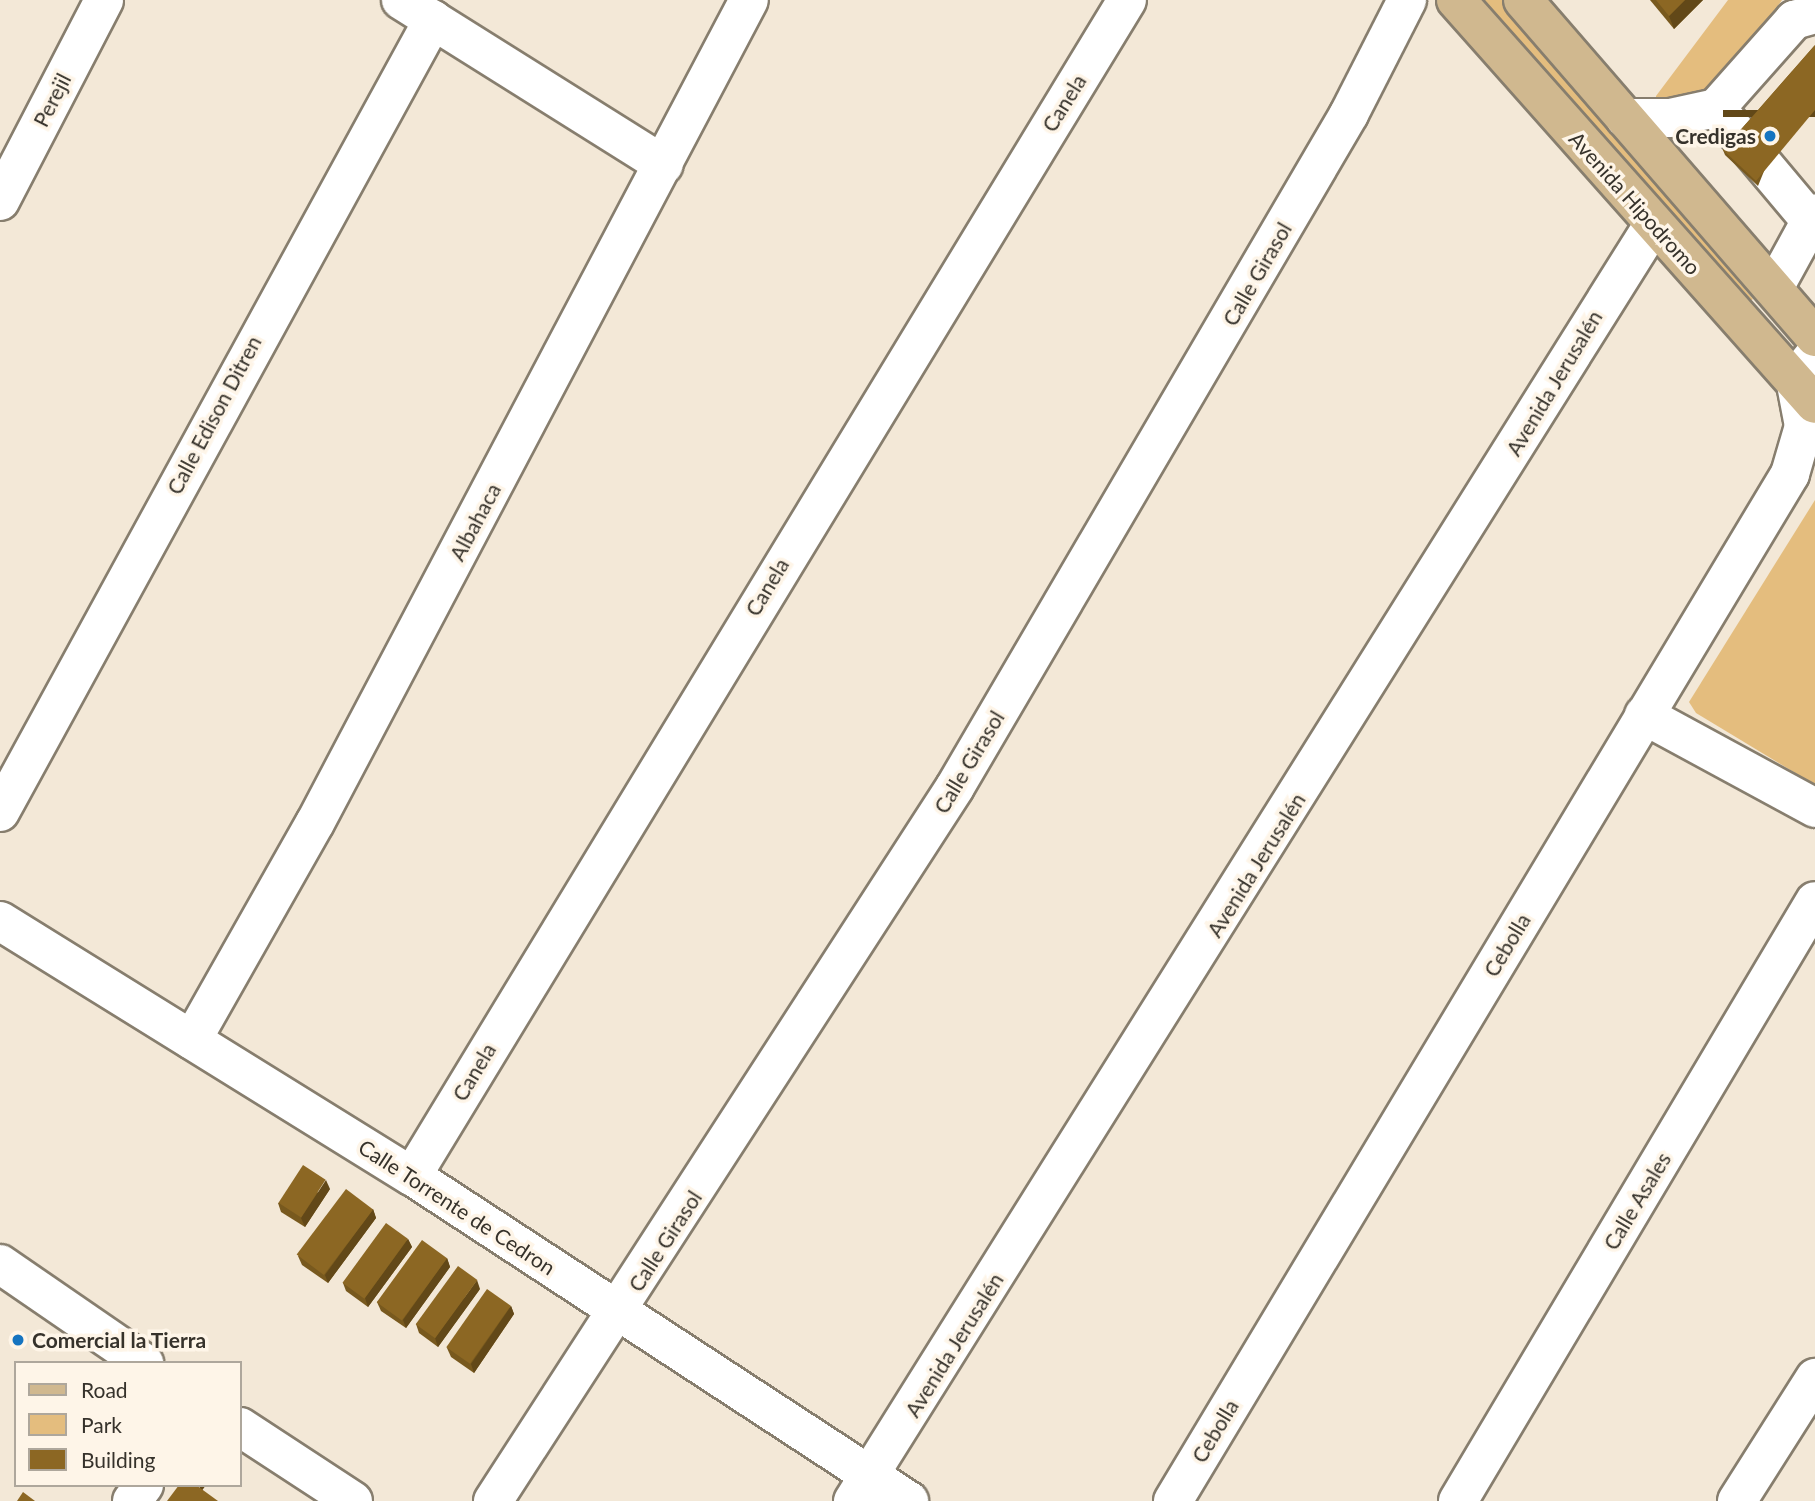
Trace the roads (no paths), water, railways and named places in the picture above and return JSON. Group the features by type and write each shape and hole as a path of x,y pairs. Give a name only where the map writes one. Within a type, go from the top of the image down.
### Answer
{"main road":[{"name":"Avenida Hipodromo","path":"1456,0 1653,225 1808,379"},
{"path":"1523,0 1815,337"}],"street":[{"name":"Perejil","path":"0,201 104,0"},
{"path":"401,0 664,165"},
{"name":"Albahaca","path":"192,1040 664,165 749,0"},
{"name":"Canela","path":"412,1176 1128,0"},
{"name":"Calle Girasol","path":"493,1501 619,1313 955,787 1275,244 1407,0"},
{"path":"1625,118 1670,118 1716,108 1794,20 1815,14"},
{"name":"Calle Edison Ditren","path":"0,812 433,20"},
{"path":"1716,108 1813,217 1774,288"},
{"name":"Avenida Jerusalén","path":"862,1489 1653,225"},
{"name":"Cebolla","path":"1174,1501 1801,451 1808,379"},
{"path":"1644,715 1815,808"},
{"name":"Calle Asales","path":"1458,1501 1815,901"},
{"name":"Calle Torrente de Cedron","path":"0,921 412,1176 619,1313 862,1489 909,1501"},
{"path":"4,1274 141,1361"},
{"path":"1737,1501 1815,1378"},
{"path":"242,1428 353,1501"}],"place":[{"name":"Credigas","path":"1770,136"},
{"name":"Comercial la Tierra","path":"18,1340"}]}
